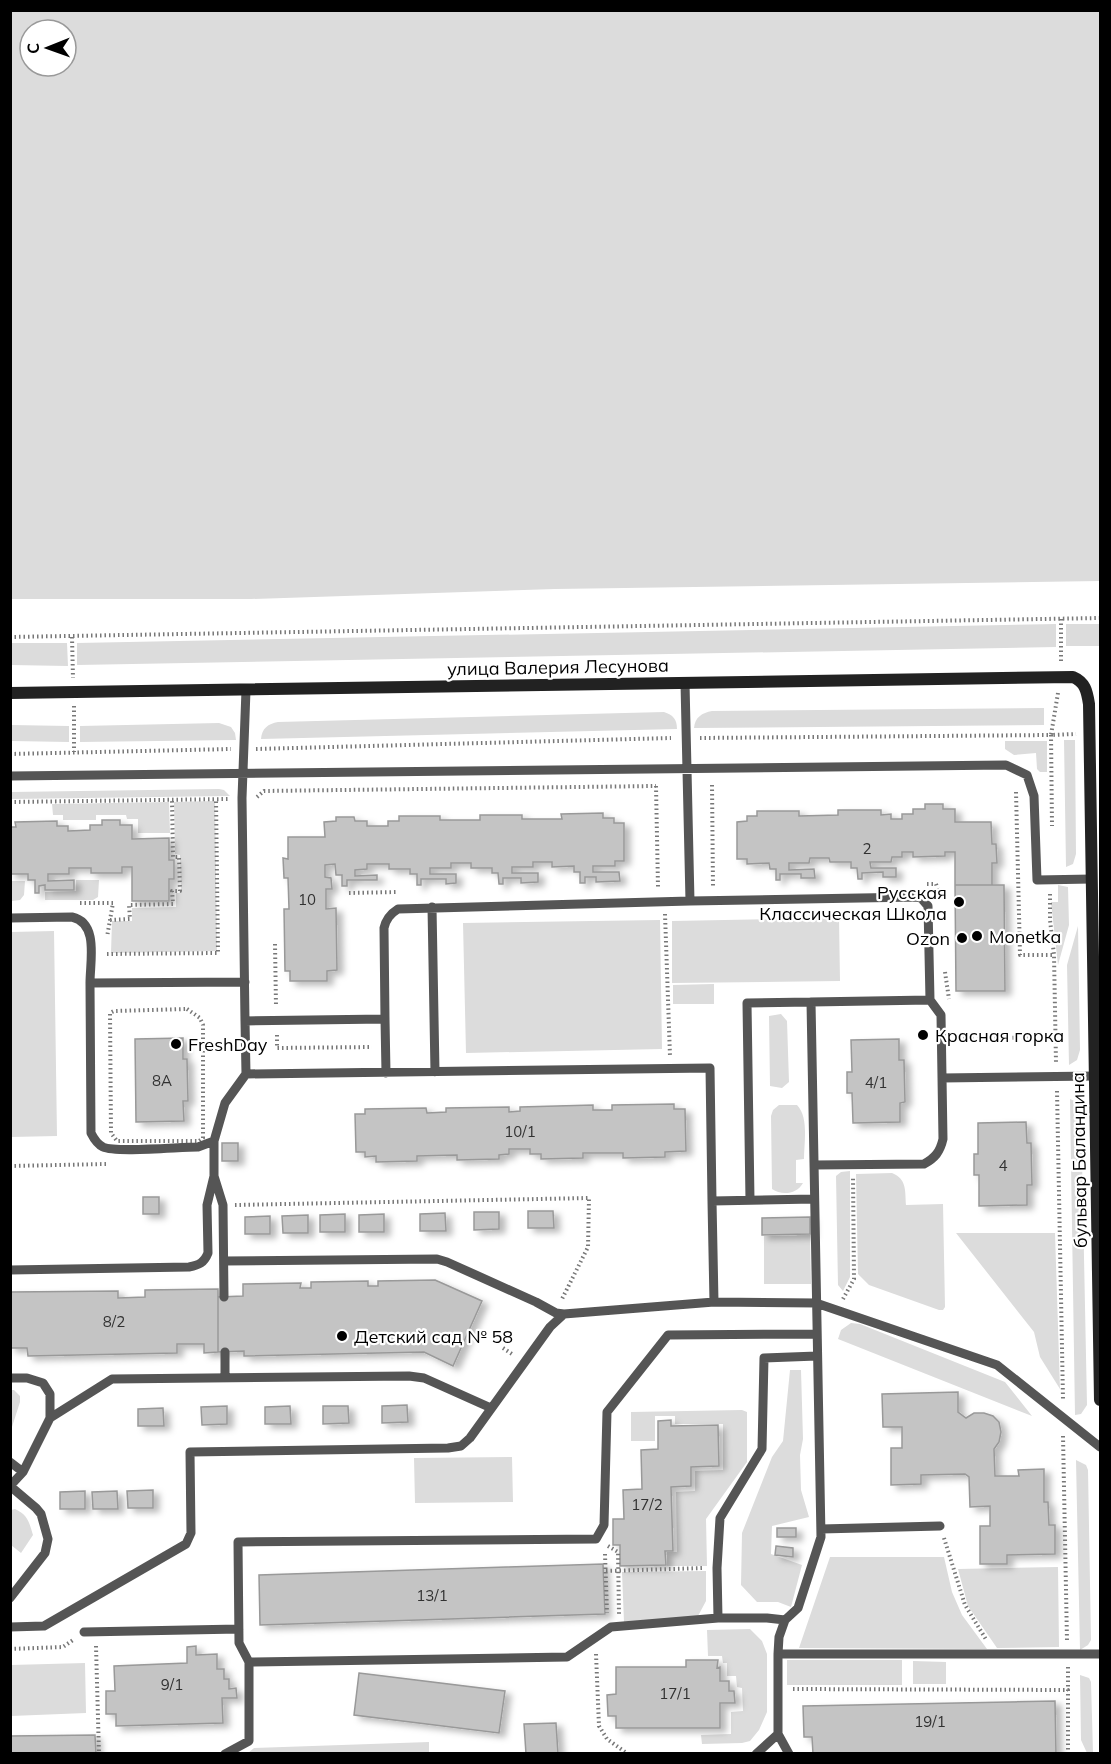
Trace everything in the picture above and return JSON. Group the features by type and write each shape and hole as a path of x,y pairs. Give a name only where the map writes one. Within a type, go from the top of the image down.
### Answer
{"main road":[{"name":"улица Валерия Лесунова","path":"10,693 1072,678 1080,681 1085,687 1089,704"},
{"name":"бульвар Баландина","path":"1089,704 1101,1400"}],"lane":[{"path":"685,683 690,901"},
{"path":"10,1270 189,1268 199,1265 208,1253 207,1205 214,1176 214,1141 225,1102 246,1074 242,798 246,690"},
{"path":"10,776 1006,765 1027,775 1034,796 1037,880 1092,879"},
{"path":"386,1073 384,928 386,920 398,909 690,901 921,898 928,906 930,1000 941,1015 943,1139 940,1150 933,1160 924,1164 814,1165"},
{"path":"432,907 435,1072"},
{"path":"10,918 72,917 79,919 88,928 90,937 91,1133 94,1140 100,1146 115,1149 198,1147 214,1141"},
{"path":"90,983 244,982"},
{"path":"750,1200 747,1003 930,1000"},
{"path":"789,1754 777,1734 779,1637 786,1620 798,1608 821,1537 811,1002"},
{"path":"245,1021 385,1019"},
{"path":"246,1074 710,1068 714,1302"},
{"path":"942,1078 1095,1076"},
{"path":"214,1176 223,1205 224,1297"},
{"path":"712,1201 814,1199"},
{"path":"224,1261 436,1259 560,1313 714,1302 816,1303 997,1365 1101,1447"},
{"path":"10,1627 44,1626 186,1544 191,1533 190,1452 448,1449 462,1446 560,1313"},
{"path":"225,1754 249,1741 249,1662 239,1643 238,1542 596,1539 604,1525 608,1412 668,1335 816,1334"},
{"path":"225,1352 225,1378"},
{"path":"718,1618 717,1568 720,1518 762,1449 764,1358 817,1356"},
{"path":"50,1418 112,1379 409,1376 424,1378 491,1408"},
{"path":"10,1378 27,1378 43,1383 50,1394 50,1418 22,1472 10,1486 41,1514 48,1539 45,1553 10,1598"},
{"path":"10,1462 22,1472"},
{"path":"820,1528 940,1526"},
{"path":"249,1662 567,1657 611,1627 718,1618 786,1620"},
{"path":"84,1632 239,1629"},
{"path":"778,1654 1101,1654"},
{"path":"756,1754 777,1734"}],"path":[{"path":"10,636 1101,618"},
{"path":"10,754 686,738 1051,735 1052,836"},
{"path":"1016,781 1020,955 1054,955"},
{"path":"10,802 256,798 264,791 724,785"},
{"path":"656,786 658,888 666,919 670,1070"},
{"path":"79,903 112,903 107,933 107,955 218,953 216,799"},
{"path":"110,920 130,919 129,905 173,904 172,891 180,891 179,856 173,857 172,800"},
{"path":"1053,880 1049,898 1054,955 1057,1076 1068,1754"},
{"path":"925,884 936,884 942,898"},
{"path":"646,888 658,888"},
{"path":"349,893 409,892"},
{"path":"945,961 949,1007"},
{"path":"187,1009 200,1018 203,1025 203,1138 199,1141 120,1142 114,1139 111,1133 110,1013 187,1009"},
{"path":"950,1039 1056,1037"},
{"path":"838,1311 854,1279 853,1165"},
{"path":"223,1205 589,1198 588,1246 560,1313"},
{"path":"940,1526 964,1605 996,1654"},
{"path":"618,1552 620,1626"},
{"path":"605,1554 607,1620"},
{"path":"606,1570 717,1568"},
{"path":"10,1649 63,1647 84,1632"},
{"path":"96,1632 99,1754"},
{"path":"593,1640 596,1651 599,1726 607,1739 628,1754"},
{"path":"777,1689 1068,1690"}],"shaded area":[{"path":"11,10 1100,11 1100,581 555,589 251,599 11,599"},
{"path":"1056,624 1056,647 77,665 77,643"},
{"path":"1066,624 1100,624 1100,646 1066,646"},
{"path":"11,643 67,643 68,666 11,665"},
{"path":"1044,708 1044,725 694,728 700,716 712,711"},
{"path":"664,712 674,718 677,729 261,739 266,727 278,722"},
{"path":"219,723 231,727 236,740 80,742 80,726"},
{"path":"11,725 69,726 69,742 11,741"},
{"path":"1064,740 1075,740 1076,854 1073,864 1066,867"},
{"path":"1005,741 1047,741 1047,772 1040,772 1037,769 1036,753 1014,755 1005,749"},
{"path":"224,790 230,796 10,799 11,792"},
{"path":"215,801 217,951 111,953 112,921 132,921 132,908 176,907 176,893 181,893 180,855 175,854 174,802"},
{"path":"169,802 170,833 138,833 138,819 127,819 126,815 96,815 96,820 63,820 63,815 53,815 52,804"},
{"path":"76,880 99,880 98,897 93,900 45,900 45,892 76,891"},
{"path":"11,881 25,881 24,895 20,900 11,901"},
{"path":"1058,885 1068,887 1069,925 1058,965 1051,902 1058,902"},
{"path":"839,918 840,981 672,983 672,921"},
{"path":"660,920 662,1049 466,1053 463,923"},
{"path":"1078,926 1080,1050 1077,1060 1069,1065 1067,965"},
{"path":"54,931 57,1136 11,1137 11,932"},
{"path":"714,984 714,1004 673,1004 673,985"},
{"path":"781,1014 787,1021 789,1082 782,1088 770,1086 769,1016"},
{"path":"1070,1099 1079,1103 1081,1109 1087,1405 1081,1414 1075,1415"},
{"path":"779,1105 797,1105 801,1110 804,1123 804,1159 796,1160 796,1183 803,1183 797,1190 789,1193 780,1193 772,1189 771,1116 773,1110"},
{"path":"850,1171 850,1277 843,1291 838,1285 836,1176 841,1172"},
{"path":"892,1173 903,1182 906,1205 943,1204 945,1307 943,1310 869,1285 858,1274 856,1174"},
{"path":"956,1233 1055,1233 1060,1389 1040,1357 1034,1332"},
{"path":"810,1235 811,1284 764,1284 764,1236"},
{"path":"851,1323 860,1324 1005,1382 1032,1416 838,1339 841,1330"},
{"path":"790,1370 801,1370 803,1439 800,1455 801,1490 809,1517 772,1526 771,1554 802,1565 791,1607 778,1602 757,1602 741,1585 742,1533 772,1457 783,1441"},
{"path":"11,1390 20,1396 20,1402 11,1430"},
{"path":"742,1410 747,1412 747,1462 706,1519 707,1566 667,1566 667,1552 677,1552 676,1492 695,1491 695,1471 723,1470 723,1424 675,1424 675,1416 655,1416 655,1441 631,1441 631,1412"},
{"path":"512,1457 513,1502 415,1503 414,1458"},
{"path":"1076,1460 1086,1465 1088,1470 1091,1640 1080,1650"},
{"path":"15,1509 25,1516 33,1535 21,1553 11,1545 11,1510"},
{"path":"830,1557 944,1557 952,1592 962,1615 987,1649 799,1648"},
{"path":"1058,1567 1059,1647 997,1648 968,1606 958,1569"},
{"path":"706,1571 706,1601 698,1616 624,1622 622,1572"},
{"path":"750,1629 762,1641 767,1654 767,1712 759,1730 750,1741 702,1744 701,1735 731,1734 731,1712 743,1711 742,1688 737,1687 736,1676 727,1676 727,1663 723,1663 722,1656 708,1656 707,1630"},
{"path":"787,1660 902,1660 902,1685 787,1685"},
{"path":"913,1661 946,1662 946,1684 913,1684"},
{"path":"85,1663 86,1713 11,1716 11,1665"},
{"path":"1080,1675 1089,1678 1091,1682 1093,1753 1087,1753 1081,1740"},
{"path":"429,1742 429,1753 248,1753 254,1748"}],"building":[{"path":"925,804 943,804 943,809 955,809 955,822 991,822 992,844 996,844 997,863 992,863 992,885 955,885 955,852 945,852 945,856 913,857 913,852 902,852 902,857 892,857 891,862 870,862 871,868 896,868 896,877 883,877 883,872 862,873 862,879 858,879 857,868 851,868 851,862 830,862 829,858 810,858 809,863 789,863 789,870 814,869 815,878 801,878 801,874 780,874 780,880 776,880 776,869 770,869 769,863 747,864 747,859 737,859 737,822 747,821 747,816 757,816 757,811 799,811 799,816 838,815 838,810 881,810 881,815 891,814 891,819 902,819 902,814 913,814 913,809 925,809"},
{"path":"603,813 603,818 614,818 614,823 624,823 624,861 615,861 615,866 593,866 593,872 619,872 620,881 596,882 596,877 585,877 585,883 580,883 580,872 574,872 574,866 552,867 552,862 533,862 533,867 512,867 512,873 538,873 538,882 521,883 521,878 503,878 503,884 499,884 498,873 492,873 492,868 471,868 471,863 451,863 451,868 430,868 430,874 456,874 456,883 446,884 446,879 421,879 421,885 417,885 417,874 410,874 410,869 389,869 389,864 367,864 367,869 355,870 355,876 377,875 377,880 347,880 347,886 342,886 342,875 336,875 335,864 325,865 325,877 331,878 332,889 326,889 326,909 336,908 337,970 327,971 327,981 290,981 290,971 285,971 284,909 289,909 288,878 284,878 283,858 288,859 288,837 325,837 324,822 336,821 336,817 354,817 355,821 367,821 367,826 388,826 388,821 399,821 399,816 440,816 440,820 480,820 480,815 522,815 522,819 562,819 561,814"},
{"path":"102,820 120,820 120,825 132,825 132,839 169,838 169,860 174,860 174,879 169,879 169,901 132,901 132,867 122,867 122,873 91,873 91,868 69,868 69,874 48,874 48,881 74,880 74,890 45,890 45,885 39,886 39,893 35,893 35,880 28,880 28,874 10,874 10,827 16,827 15,822 57,821 57,826 68,826 68,831 90,830 90,825 102,825"},
{"path":"955,885 1004,885 1005,991 956,991"},
{"path":"183,1038 183,1059 187,1059 188,1101 183,1101 184,1121 136,1122 135,1039"},
{"path":"899,1039 899,1060 904,1060 905,1102 900,1103 900,1122 853,1123 852,1093 847,1093 847,1072 852,1072 851,1040"},
{"path":"674,1104 674,1109 685,1109 686,1151 665,1152 665,1157 623,1158 623,1153 583,1153 583,1158 541,1159 541,1154 530,1154 530,1149 509,1149 509,1154 499,1155 499,1159 457,1160 457,1155 417,1156 417,1161 376,1162 376,1156 365,1157 365,1152 356,1152 355,1114 365,1114 365,1109 426,1108 427,1113 446,1112 446,1108 509,1107 509,1112 520,1111 520,1107 593,1105 593,1110 612,1110 612,1105"},
{"path":"1026,1122 1027,1143 1031,1143 1032,1185 1027,1185 1027,1205 979,1206 979,1175 974,1175 974,1154 978,1154 978,1123"},
{"path":"222,1143 238,1143 238,1161 222,1161"},
{"path":"143,1197 159,1197 159,1214 143,1214"},
{"path":"528,1211 553,1211 554,1228 528,1228"},
{"path":"474,1212 499,1212 499,1229 474,1230"},
{"path":"445,1213 446,1231 420,1231 420,1214"},
{"path":"345,1214 345,1232 320,1232 320,1215"},
{"path":"384,1214 384,1232 359,1232 359,1215"},
{"path":"308,1215 308,1233 283,1233 282,1216"},
{"path":"270,1216 270,1234 245,1234 245,1217"},
{"path":"810,1217 810,1234 762,1235 762,1218"},
{"name":"Детский сад № 58","path":"435,1280 482,1301 453,1366 424,1352 244,1356 244,1351 218,1352 218,1297 243,1296 243,1284 301,1283 300,1288 311,1288 311,1282 368,1281 368,1286 378,1286 378,1281"},
{"path":"218,1289 218,1352 204,1353 204,1344 177,1344 177,1353 28,1356 27,1348 10,1348 10,1292 118,1291 118,1298 145,1297 145,1290"},
{"path":"958,1392 958,1412 966,1418 974,1413 984,1413 993,1416 999,1422 1001,1432 999,1442 994,1449 995,1476 1019,1476 1018,1470 1044,1469 1044,1502 1048,1502 1049,1525 1055,1525 1055,1554 1007,1555 1007,1564 980,1564 980,1526 990,1526 990,1506 970,1507 969,1477 965,1474 921,1475 921,1484 891,1485 891,1448 902,1448 902,1427 883,1427 882,1394"},
{"path":"407,1405 408,1422 382,1423 382,1406"},
{"path":"227,1406 227,1424 202,1425 201,1407"},
{"path":"290,1406 291,1424 265,1424 265,1407"},
{"path":"323,1406 348,1406 349,1423 323,1424"},
{"path":"163,1408 164,1426 138,1426 138,1409"},
{"path":"671,1420 671,1426 718,1425 719,1466 691,1467 691,1486 671,1487 673,1551 665,1551 666,1565 620,1566 620,1545 613,1545 613,1519 624,1519 623,1490 642,1489 641,1450 658,1449 658,1421"},
{"path":"153,1490 153,1508 128,1508 127,1491"},
{"path":"85,1491 85,1509 60,1509 60,1492"},
{"path":"117,1491 118,1509 93,1509 92,1492"},
{"path":"777,1528 796,1528 796,1537 777,1537"},
{"path":"776,1546 793,1548 793,1557 775,1555"},
{"path":"603,1564 605,1614 260,1625 259,1575"},
{"path":"196,1646 196,1655 217,1654 217,1669 224,1669 224,1679 229,1679 229,1689 236,1688 237,1698 222,1698 223,1723 116,1726 116,1714 106,1714 106,1691 115,1691 114,1666 187,1663 187,1647"},
{"path":"686,1660 718,1660 720,1681 729,1681 729,1691 734,1691 735,1703 720,1703 720,1728 616,1728 616,1716 608,1716 607,1695 616,1694 616,1667 686,1667"},
{"path":"359,1673 505,1691 499,1733 354,1715"},
{"path":"1055,1701 1056,1754 813,1754 812,1737 804,1737 803,1706"},
{"path":"556,1723 558,1754 526,1754 524,1724"},
{"path":"95,1735 96,1754 10,1754 10,1736"}],"place":[{"name":"Русская Классическая Школа","path":"959,902"},
{"name":"Monetka","path":"977,936"},
{"name":"Ozon","path":"962,938"},
{"name":"Красная горка","path":"923,1035"},
{"name":"FreshDay","path":"176,1044"},
{"name":"Детский сад № 58","path":"342,1336"}]}
